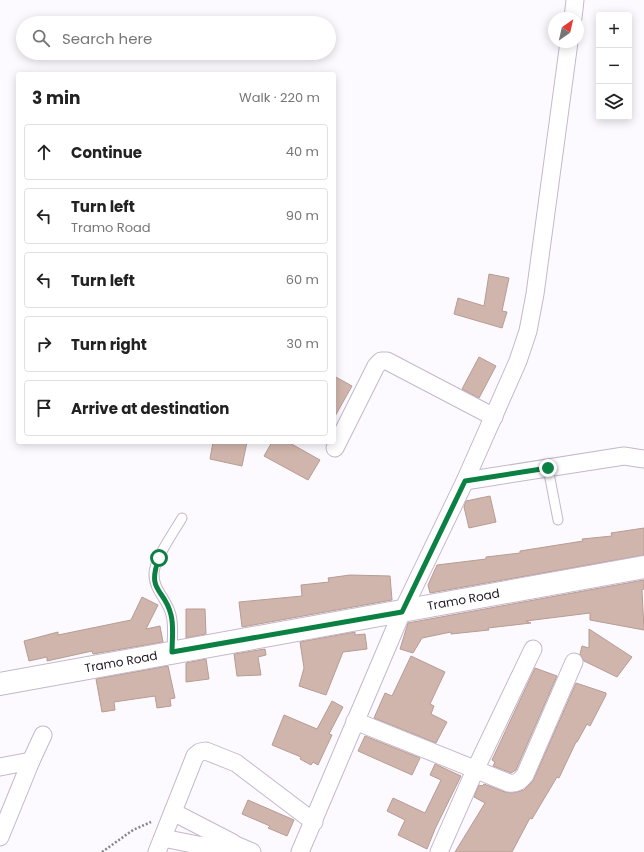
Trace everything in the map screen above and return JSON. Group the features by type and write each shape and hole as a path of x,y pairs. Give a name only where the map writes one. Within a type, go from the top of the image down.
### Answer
{"street":[{"path":"574,12 575,0"},
{"path":"300,852 402,612 465,481 518,361 528,330 534,294 568,48"},
{"path":"335,448 376,366 381,361 387,361 494,416"},
{"path":"465,481 624,456 643,457"},
{"name":"Tramo Road","path":"0,684 644,567"},
{"path":"439,852 476,768 533,649"},
{"path":"355,721 476,768 509,783 516,783 521,780 574,662"},
{"path":"0,835 43,735"},
{"path":"245,849 198,844 160,845 195,756 200,752 206,751 236,763 314,822"},
{"path":"0,766 31,761"},
{"path":"173,812 245,849"}],"lane":[{"path":"548,468 558,520"},
{"path":"172,652 172,616 157,590 154,572 159,558 182,518"}],"path":[{"path":"102,852 134,830 173,812"}],"building":[{"path":"489,274 509,278 502,311 507,312 502,328 454,314 458,298 484,306"},
{"path":"479,357 496,366 479,398 462,389"},
{"path":"336,377 352,386 336,414"},
{"path":"213,444 247,444 242,466 210,459"},
{"path":"271,444 292,444 320,460 308,480 264,456"},
{"path":"490,496 496,522 469,528 464,507 466,501"},
{"path":"644,528 644,555 430,593 428,585 437,565 520,553 520,551 583,541 582,539 612,536 611,533"},
{"path":"350,575 390,576 392,600 242,627 239,602 302,596 301,585 329,582 328,578"},
{"path":"644,580 644,589 642,590 644,630 590,620 590,613 526,621 531,623 488,628 489,630 451,634 451,632 422,638 413,653 400,649 408,623"},
{"path":"142,597 158,605 146,629 160,626 163,642 93,654 92,651 47,661 47,657 29,661 24,641 58,632 58,635 131,620"},
{"path":"186,609 205,609 206,634 186,638"},
{"path":"589,629 632,657 617,677 584,661 580,654 582,646 589,648"},
{"path":"355,632 355,635 365,634 367,649 343,652 326,695 299,686 304,668 300,642"},
{"path":"265,649 266,655 258,657 261,675 237,676 234,654"},
{"path":"411,656 445,672 430,704 434,706 431,714 447,722 436,743 374,718 385,693 392,696"},
{"path":"206,659 209,679 186,682 186,663"},
{"path":"168,666 175,698 170,699 171,706 157,708 155,696 114,702 115,710 102,712 96,679"},
{"path":"535,668 557,676 516,770 511,773 493,766 495,762 492,760"},
{"path":"576,683 606,693 606,695 590,726 587,724 576,742 559,778 557,777 532,819 530,818 512,852 455,852 485,803 474,797 479,785 482,786 484,784 512,793 524,790 533,781"},
{"path":"332,701 343,707 329,734 332,735 318,765 313,762 311,765 300,759 301,757 272,745 284,715 317,729"},
{"path":"365,736 420,758 412,775 358,751"},
{"path":"435,764 461,776 427,849 398,835 405,820 387,811 393,798 425,813 441,780 430,775"},
{"path":"248,800 294,820 287,836 268,828 270,826 242,814"}],"route":[{"path":"159,558 154,572 155,583 157,590 172,616 172,652 402,612 465,481 548,468"}]}
